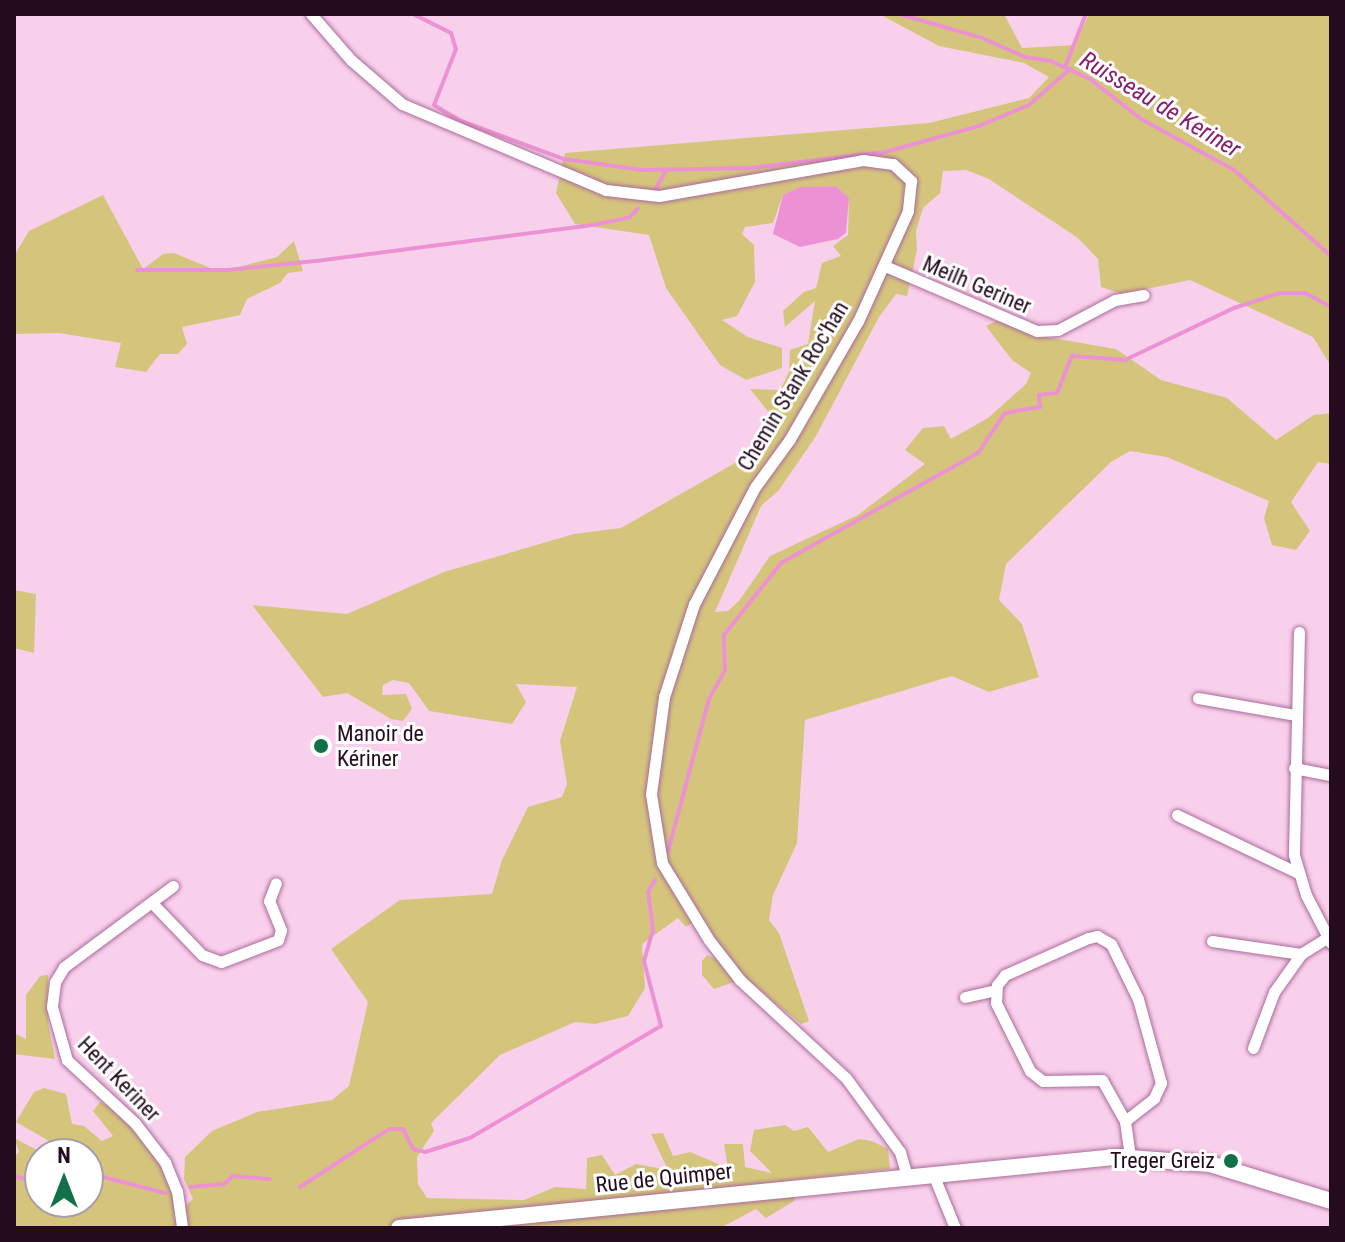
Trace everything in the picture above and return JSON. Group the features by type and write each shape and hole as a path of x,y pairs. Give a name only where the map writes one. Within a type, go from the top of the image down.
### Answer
{"main road":[{"name":"Rue de Quimper","path":"399,1228 907,1176 1130,1157 1223,1167 1331,1201"}],"street":[{"name":"Chemin Stank Roc'han","path":"311,14 351,60 402,104 616,193 659,196 863,160 893,164 908,175 912,196 885,266 810,404 755,487 704,581 664,697 651,794 662,863 709,940 740,980 830,1058 887,1132 907,1176"},
{"name":"Meilh Geriner","path":"885,266 1037,331 1058,330 1115,300 1144,295"},
{"path":"1253,1048 1271,997 1301,954 1330,939 1298,873 1294,768 1299,632"},
{"path":"1198,698 1295,715"},
{"path":"1294,768 1331,775"},
{"path":"1177,815 1298,873"},
{"path":"154,905 202,955 221,962 278,940 281,930 269,901 276,883"},
{"name":"Hent Keriner","path":"173,886 154,905 64,967 55,982 53,1017 67,1060 135,1123 165,1162 177,1191 182,1228"},
{"path":"1125,1121 1154,1098 1161,1083 1138,999 1111,944 1097,936 1060,953 1044,954 1005,975 995,990 996,1003 1038,1079 1099,1078 1125,1121 1130,1157"},
{"path":"1212,941 1301,954"},
{"path":"965,997 995,990"},
{"path":"933,1174 955,1228"}],"shaded area":[{"path":"879,14 1004,14 1022,48 1075,45 1089,14 1331,14 1331,366 1313,337 1190,280 1122,294 1101,287 1098,259 1078,238 989,179 966,170 943,171 940,193 923,208 916,231 917,250 907,296 896,294 879,317 816,436 779,490 761,506 715,612 728,611 739,601 770,556 858,515 925,464 905,450 923,428 944,426 951,439 988,418 1026,384 1031,373 1012,360 986,326 996,321 1040,336 1116,349 1161,380 1227,398 1276,440 1314,415 1331,413 1331,464 1318,462 1291,502 1310,531 1296,550 1272,545 1264,518 1269,501 1167,457 1130,451 1111,462 1006,564 999,600 1022,624 1039,677 989,692 952,676 805,720 797,843 773,895 769,920 779,933 809,1021 801,1024 745,978 714,989 702,975 702,961 707,955 719,960 696,920 686,927 678,918 642,944 645,988 628,1016 595,1024 575,1022 500,1055 431,1123 434,1131 417,1157 418,1184 427,1198 524,1200 555,1187 586,1189 587,1158 602,1155 615,1175 636,1164 668,1170 651,1134 663,1133 673,1156 690,1152 728,1168 724,1144 743,1144 745,1167 772,1173 750,1151 754,1130 785,1125 794,1131 808,1127 828,1152 859,1139 872,1141 888,1149 890,1169 786,1181 797,1193 794,1201 766,1218 756,1209 722,1227 14,1228 14,1157 19,1152 14,1138 24,1143 24,1218 104,1218 104,1140 113,1136 93,1111 100,1102 114,1108 142,1136 185,1206 193,1199 184,1179 185,1157 212,1131 257,1112 332,1100 349,1086 368,1002 331,949 400,900 492,894 502,860 528,807 562,797 567,784 560,741 577,687 516,684 526,702 512,724 429,711 409,683 393,680 383,685 382,695 406,694 412,709 403,721 391,719 347,693 323,697 252,605 347,614 444,572 574,534 621,528 742,459 757,444 771,415 750,389 780,390 789,372 790,350 808,344 815,301 785,327 783,311 804,292 816,288 822,263 841,256 833,246 848,235 849,198 836,186 800,188 783,195 773,223 745,227 742,234 754,245 755,282 737,316 722,320 748,337 782,348 782,368 746,380 720,365 666,288 649,235 575,224 556,193 565,153 929,123 1029,98 1049,77 1024,63 939,46"},
{"path":"836,186 849,198 846,233 838,239 800,247 773,234 783,195 800,187"},
{"path":"103,195 143,269 163,254 174,253 220,272 277,257 294,241 303,271 288,273 280,283 247,299 240,315 182,327 187,344 178,354 160,354 146,372 115,367 121,343 59,333 14,334 14,256 29,231"},
{"path":"14,590 36,594 34,653 14,648"},
{"path":"48,975 48,1023 55,1059 14,1054 14,1033 26,1039 26,995 40,976"},
{"path":"44,1088 66,1094 72,1124 84,1126 98,1138 44,1138 16,1122 34,1092"}],"waterway":[{"path":"413,14 451,33 456,49 434,105 461,121 564,159 642,170 749,168 885,152 979,126 1029,105 1070,69"},
{"name":"Ruisseau de Keriner","path":"899,14 982,38 1025,57 1051,61 1090,79 1141,119 1234,170 1331,256"},
{"path":"1065,67 1086,14"},
{"path":"654,192 666,170"},
{"path":"137,270 227,270 316,261 593,225 630,217 638,208"},
{"path":"668,851 709,699 725,670 724,635 781,563 978,453 1005,413 1040,407 1039,395 1057,393 1072,356 1125,360 1234,308 1280,293 1305,293 1331,307"},
{"path":"300,1187 389,1129 403,1129 413,1149 425,1152 470,1138 661,1026 644,961 653,930 648,892 655,880"},
{"path":"14,1176 24,1179"},
{"path":"190,1187 224,1184 233,1176 270,1179"},
{"path":"104,1177 165,1193"}],"place":[{"name":"Manoir de Kériner","path":"321,746"},
{"name":"Treger Greiz","path":"1231,1161"}]}
